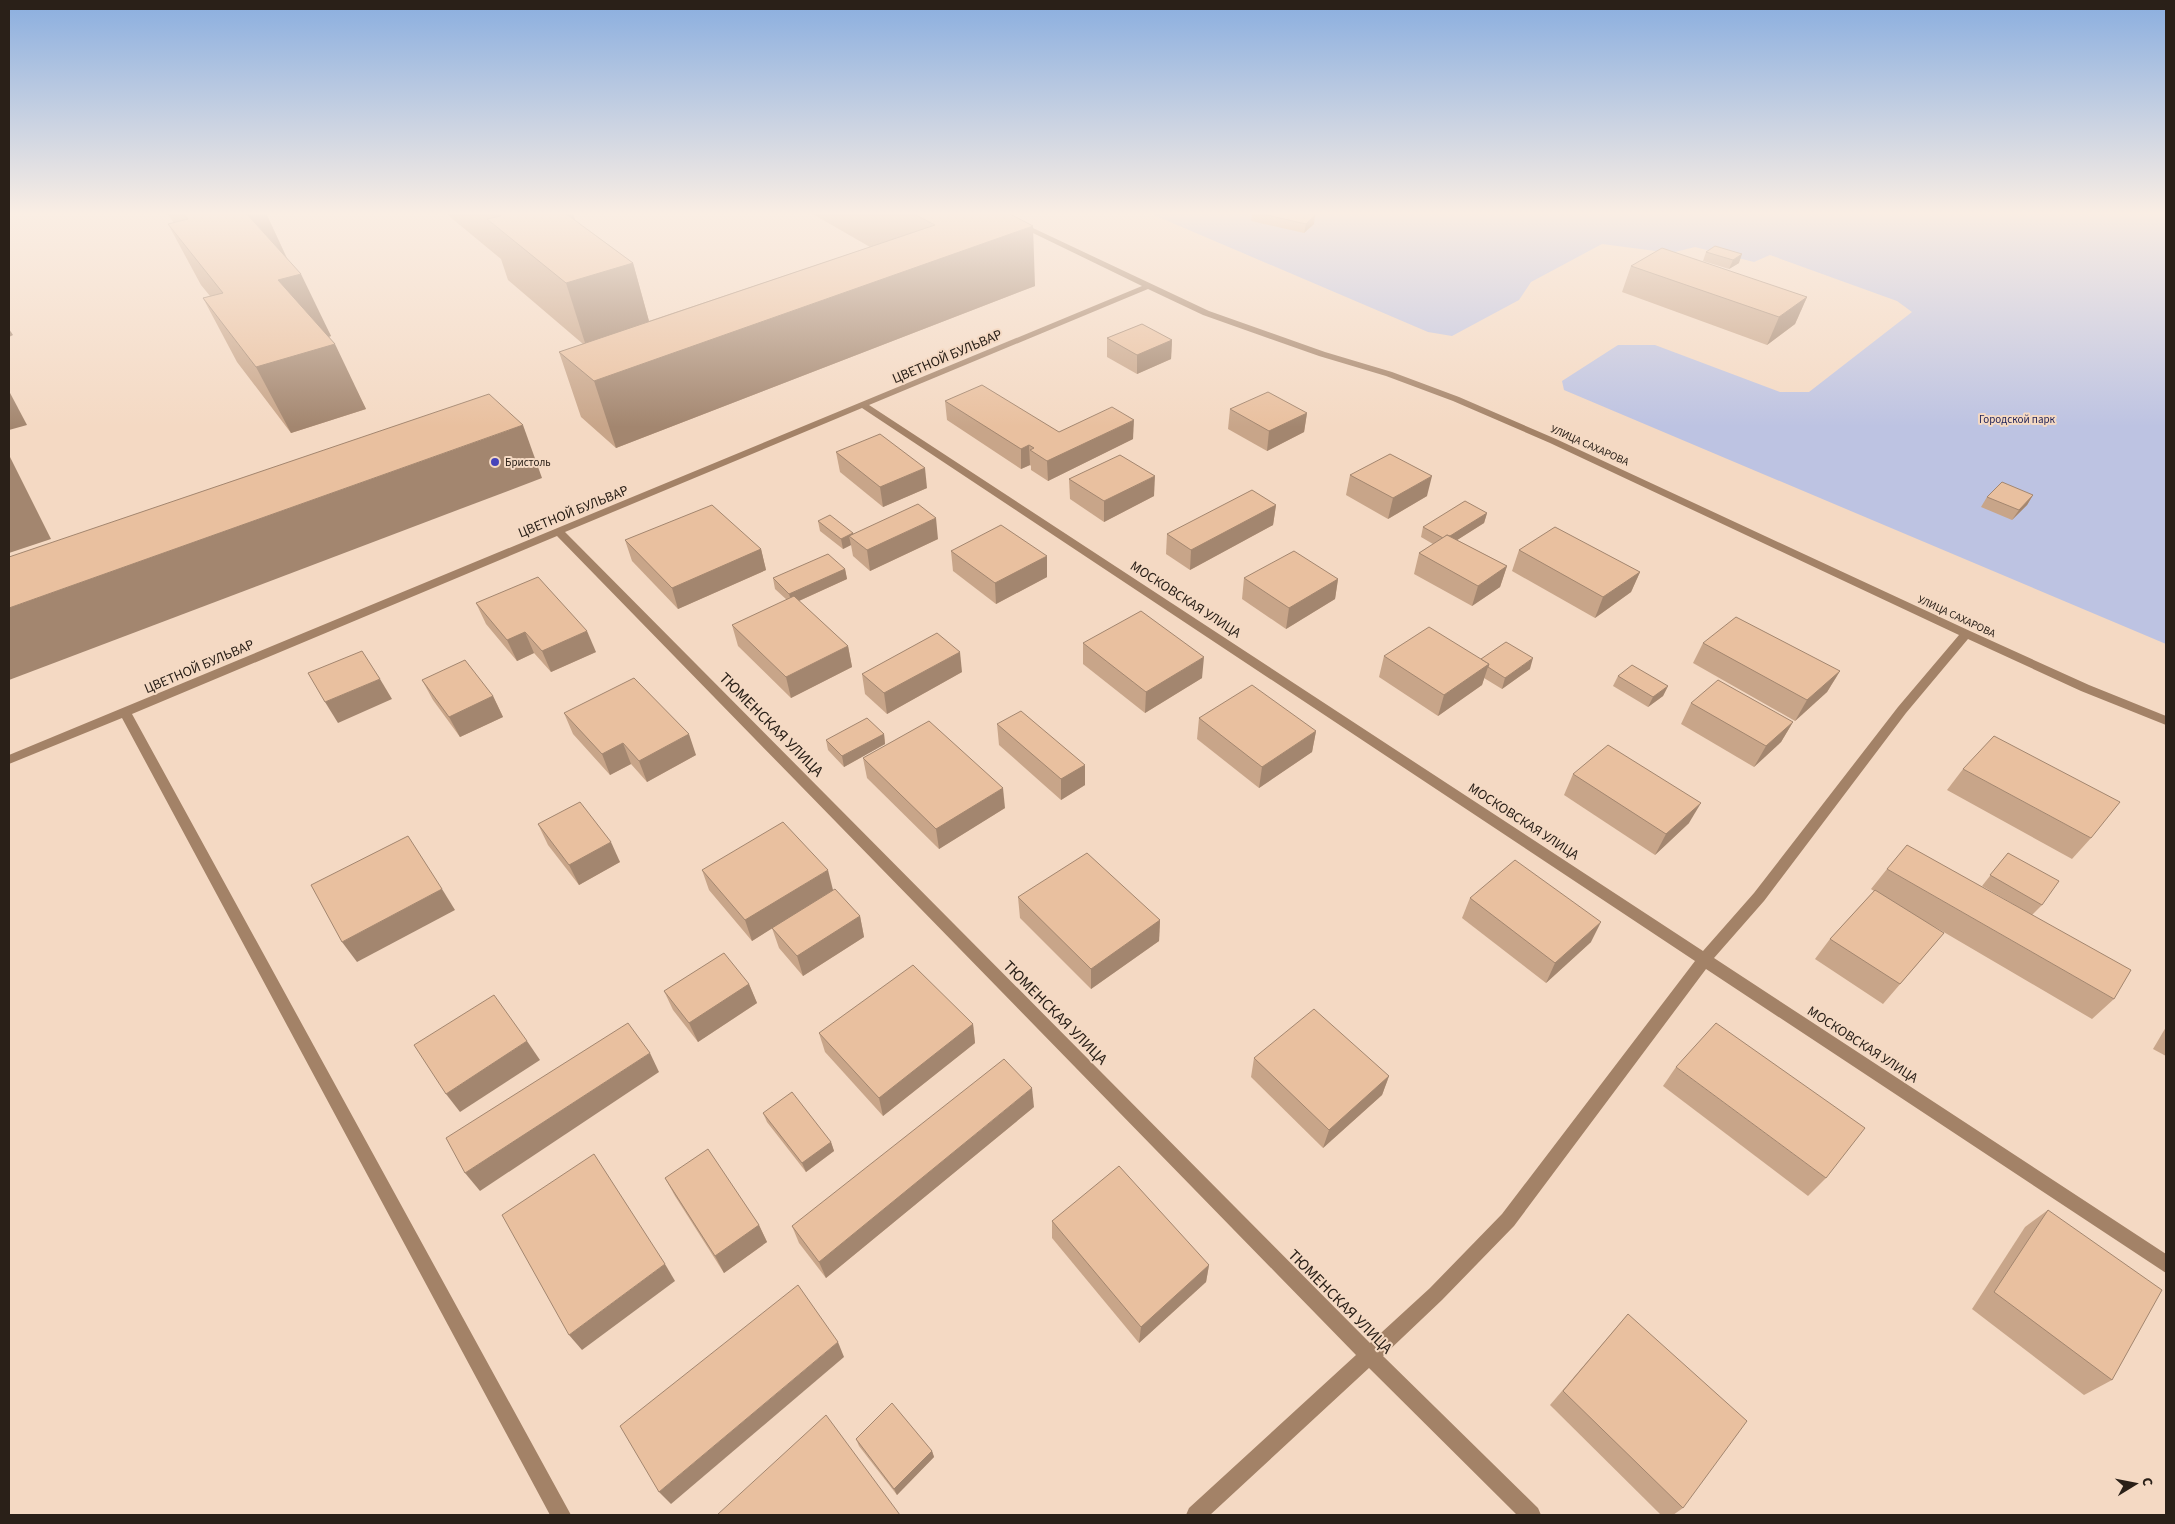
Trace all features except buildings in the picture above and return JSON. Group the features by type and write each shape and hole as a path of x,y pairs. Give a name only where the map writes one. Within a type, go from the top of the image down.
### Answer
{"street":[{"name":"УЛИЦА САХАРОВА","path":"1144,284 1206,313 1244,328 1389,374 1456,399 1652,486 2085,688 2166,720"},
{"name":"ЦВЕТНОЙ БУЛЬВАР","path":"9,760 864,406 1148,286"},
{"name":"МОСКОВСКАЯ УЛИЦА","path":"864,406 2166,1264"},
{"name":"ТЮМЕНСКАЯ УЛИЦА","path":"559,532 1370,1355 1531,1515"},
{"path":"1196,1515 1436,1294 1508,1220 1705,959 1759,897 1902,710 1966,634"},
{"path":"125,712 561,1515"}],"green space":[{"name":"Городской парк","path":"1316,284 1530,284 1519,300 1452,336 1428,332"},
{"name":"Городской парк","path":"1850,284 2166,284 2166,644 1564,390 1562,381 1618,345 1655,345 1780,392 1809,392 1912,312 1897,301"}],"place":[{"name":"Бристоль","path":"495,462"}]}
